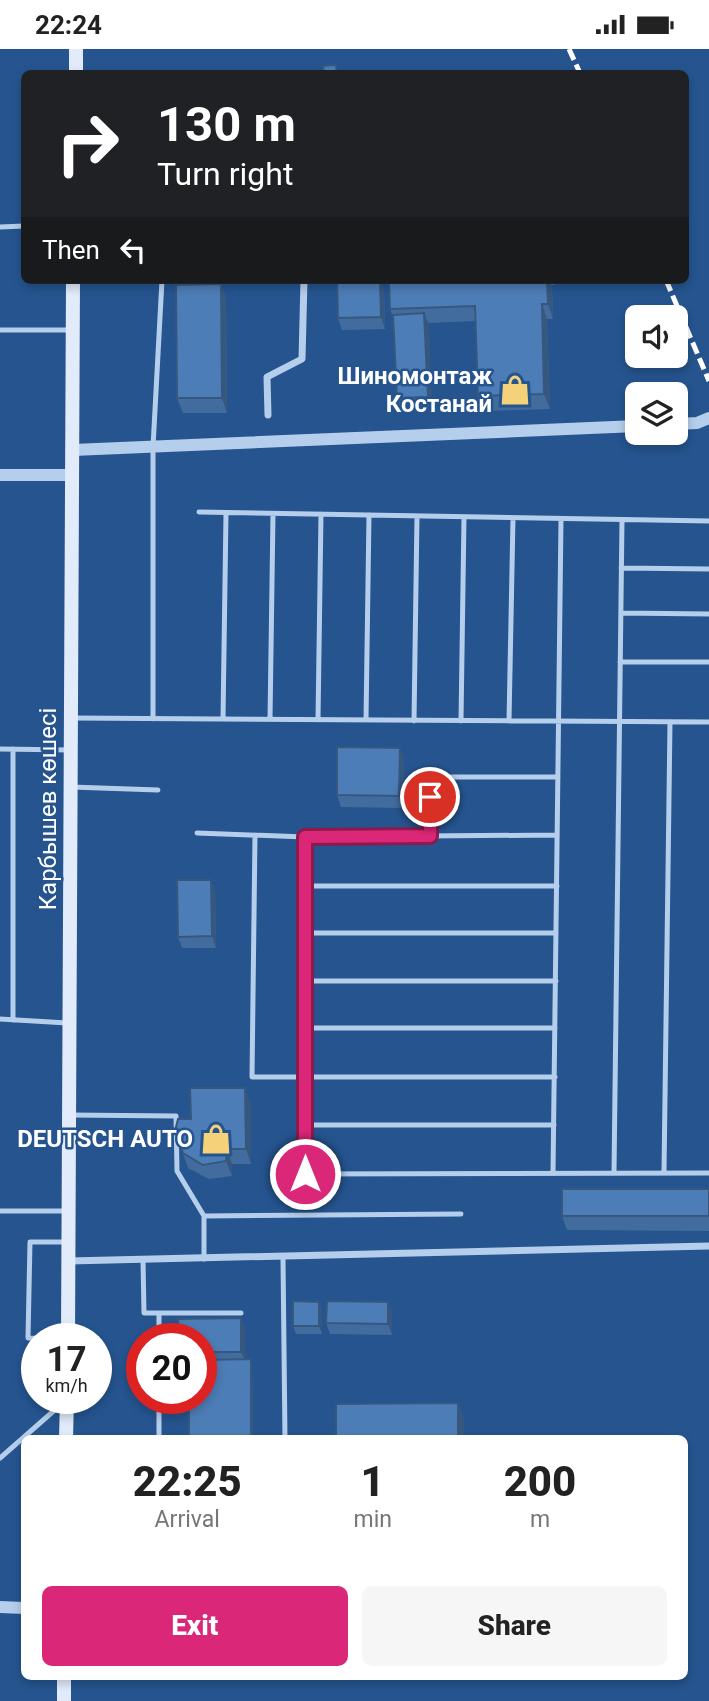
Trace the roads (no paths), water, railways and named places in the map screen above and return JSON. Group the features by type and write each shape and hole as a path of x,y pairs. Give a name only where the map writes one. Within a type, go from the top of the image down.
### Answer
{"main road":[{"path":"76,49 76,70"},
{"name":"Карбышев көшесі","path":"68,1323 74,284"},
{"path":"66,1435 67,1414"},
{"path":"64,1680 64,1701"}],"street":[{"path":"268,415 267,377 302,359 304,284"},
{"path":"688,423 709,418"},
{"path":"73,450 625,427"},
{"path":"0,475 72,475"},
{"path":"68,1261 709,1246"},
{"path":"0,1607 21,1608"}],"lane":[{"path":"0,227 21,226"},
{"path":"153,719 153,447 162,284"},
{"path":"0,330 74,330"},
{"path":"199,512 709,521"},
{"path":"223,719 226,513"},
{"path":"270,719 273,514"},
{"path":"318,720 321,515"},
{"path":"366,720 369,515"},
{"path":"414,721 418,516"},
{"path":"461,721 464,517"},
{"path":"509,721 513,518"},
{"path":"554,1173 561,519"},
{"path":"614,1173 622,520"},
{"path":"621,568 709,569"},
{"path":"621,613 709,614"},
{"path":"620,662 709,662"},
{"path":"72,718 709,722"},
{"path":"664,1173 670,722"},
{"path":"0,749 71,750"},
{"path":"13,749 13,1020"},
{"path":"430,836 430,777 558,777"},
{"path":"71,787 158,790"},
{"path":"197,833 305,837 558,835"},
{"path":"255,835 252,1077 555,1077"},
{"path":"305,837 305,1174 709,1173"},
{"path":"305,886 557,885"},
{"path":"305,933 556,933"},
{"path":"305,981 556,981"},
{"path":"0,1019 70,1023"},
{"path":"305,1028 555,1028"},
{"path":"70,1115 176,1116 177,1171 204,1216 204,1259"},
{"path":"305,1125 554,1125"},
{"path":"0,1211 69,1211"},
{"path":"204,1216 461,1214"},
{"path":"28,1323 30,1242 68,1242"},
{"path":"283,1258 285,1435"},
{"path":"143,1260 144,1313 241,1313"},
{"path":"159,1313 159,1323"},
{"path":"26,1435 50,1414"},
{"path":"159,1414 159,1435"},
{"path":"0,1458 21,1440"}],"railway":[{"path":"569,49 579,70"},
{"path":"668,284 709,381"}],"place":[{"name":"Шиномонтаж Костанай","path":"515,390"},
{"name":"DEUTSCH AUTO","path":"216,1139"}]}
